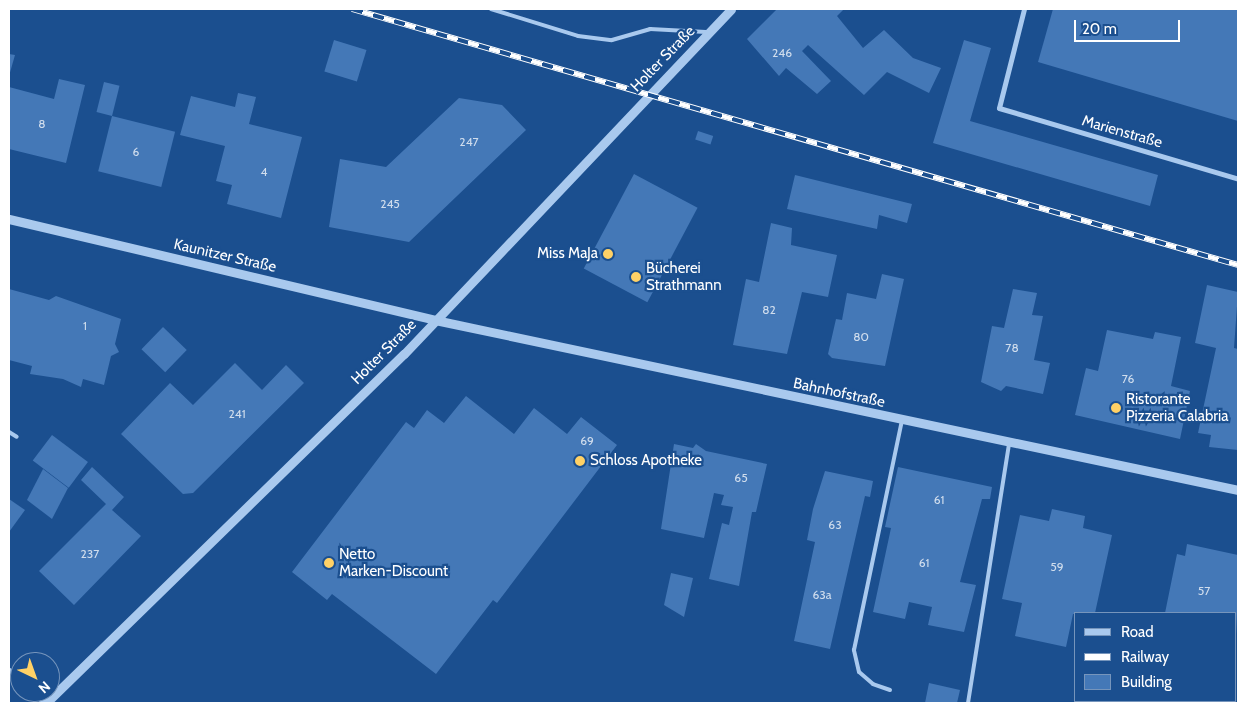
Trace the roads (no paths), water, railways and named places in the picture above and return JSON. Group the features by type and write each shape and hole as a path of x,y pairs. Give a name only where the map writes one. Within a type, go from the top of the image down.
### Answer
{"street":[{"name":"Holter Straße","path":"45,703 435,320 731,9"},
{"name":"Marienstraße","path":"1024,9 999,108 1238,179"},
{"name":"Kaunitzer Straße","path":"9,218 435,320"},
{"name":"Bahnhofstraße","path":"435,320 902,421 1238,490"}],"lane":[{"path":"491,9 578,36 612,40 650,29 708,32"},
{"path":"890,690 872,684 859,672 854,650 902,421"},
{"path":"9,432 17,437"},
{"path":"968,703 1009,442"}],"railway":[{"path":"352,9 1238,265"}],"place":[{"name":"Miss MaJa","path":"608,254"},
{"name":"Bücherei Strathmann","path":"636,277"},
{"name":"Ristorante Pizzeria Calabria","path":"1116,408"},
{"name":"Schloss Apotheke","path":"580,461"},
{"name":"Netto Marken-Discount","path":"329,563"}]}
